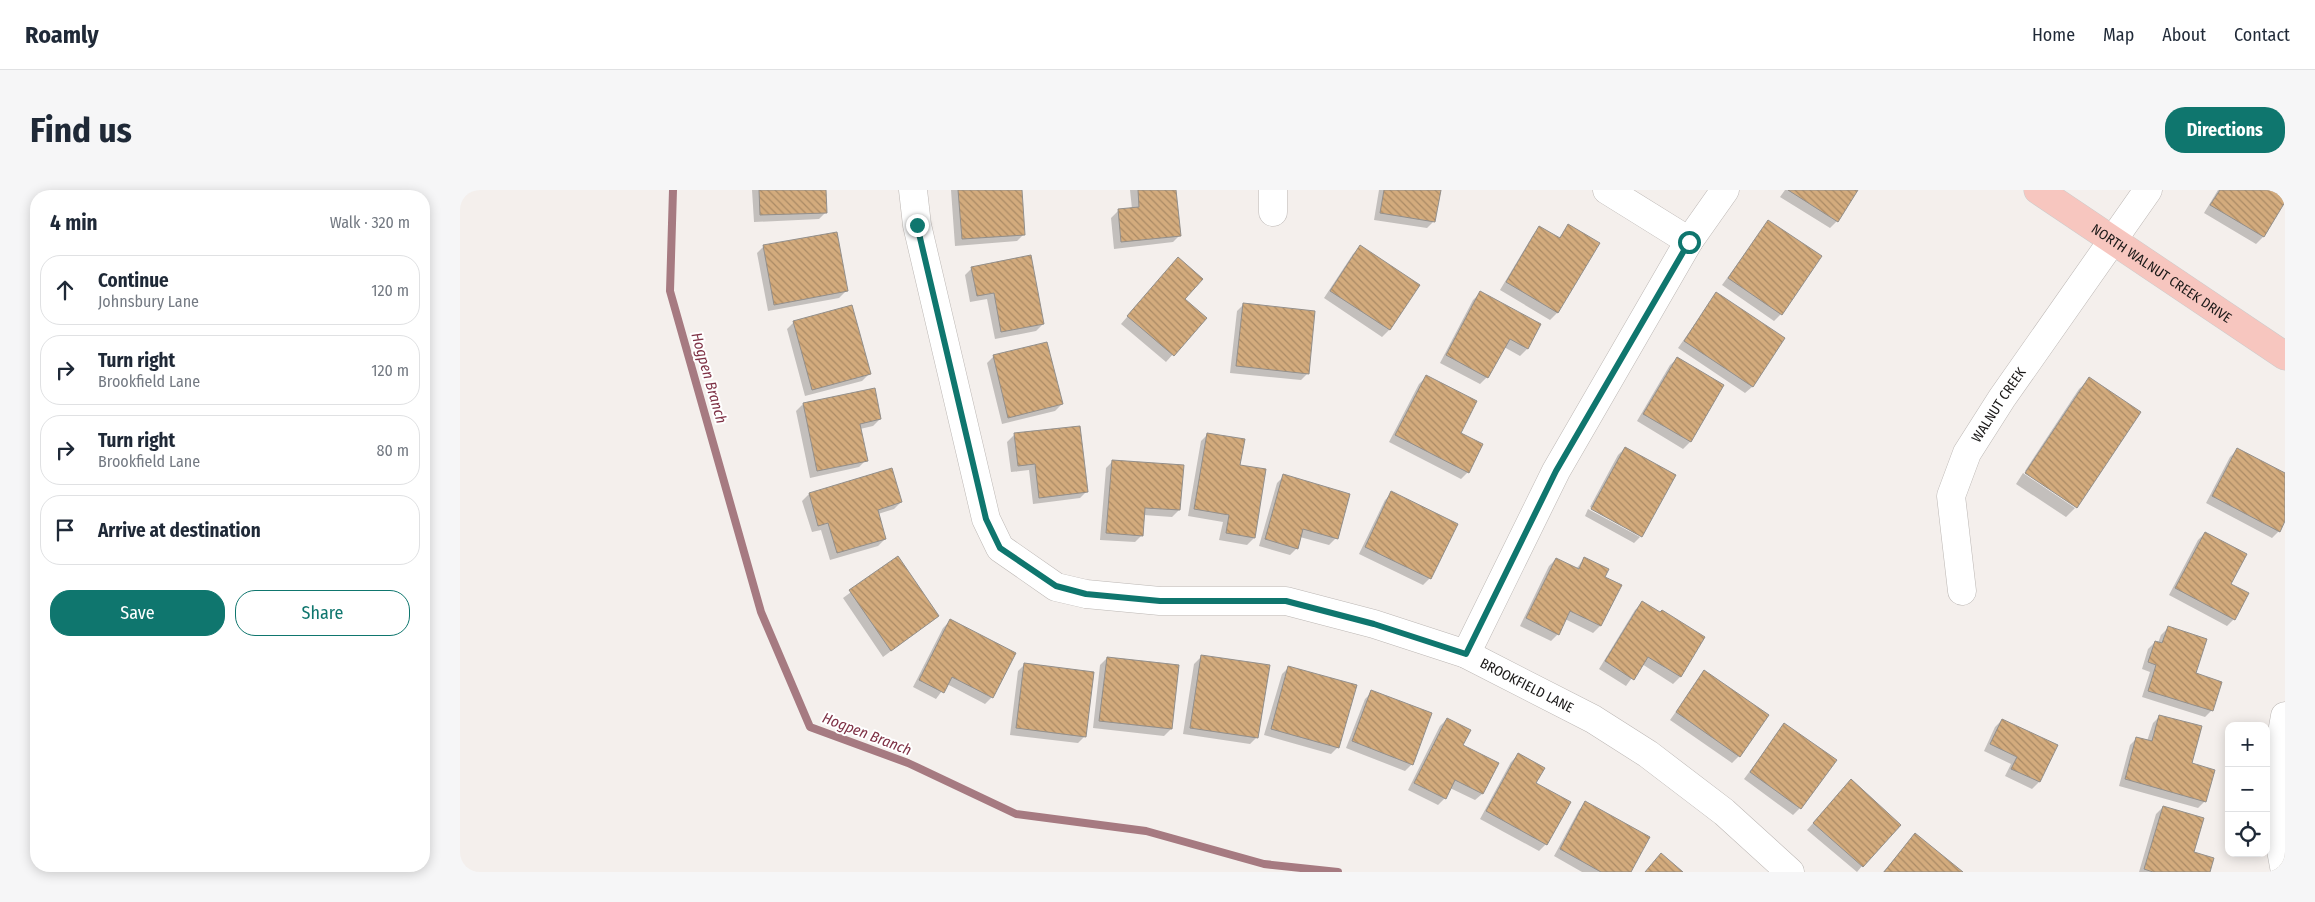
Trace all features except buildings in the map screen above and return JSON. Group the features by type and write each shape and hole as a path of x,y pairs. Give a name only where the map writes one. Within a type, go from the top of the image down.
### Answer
{"main road":[{"name":"NORTH WALNUT CREEK DRIVE","path":"2038,190 2285,356"}],"street":[{"name":"BROOKFIELD LANE","path":"913,190 917,225 986,519 1000,548 1056,586 1086,594 1160,601 1286,601 1374,624 1466,654 1593,718 1648,754 1724,812 1790,872"},
{"path":"1607,190 1689,242"},
{"path":"1466,654 1556,471 1689,242 1725,190"},
{"name":"WALNUT CREEK","path":"1962,591 1950,496 1967,453 2002,398 2148,190"},
{"path":"2285,716 2271,795 2285,872"}],"waterway":[{"name":"Hogpen Branch","path":"673,190 670,291 761,612 810,727 908,763 1016,814 1146,831 1264,864 1338,872"}],"route":[{"path":"917,225 986,519 1000,548 1056,586 1086,594 1160,601 1286,601 1374,624 1466,654 1556,471 1689,242"}]}
